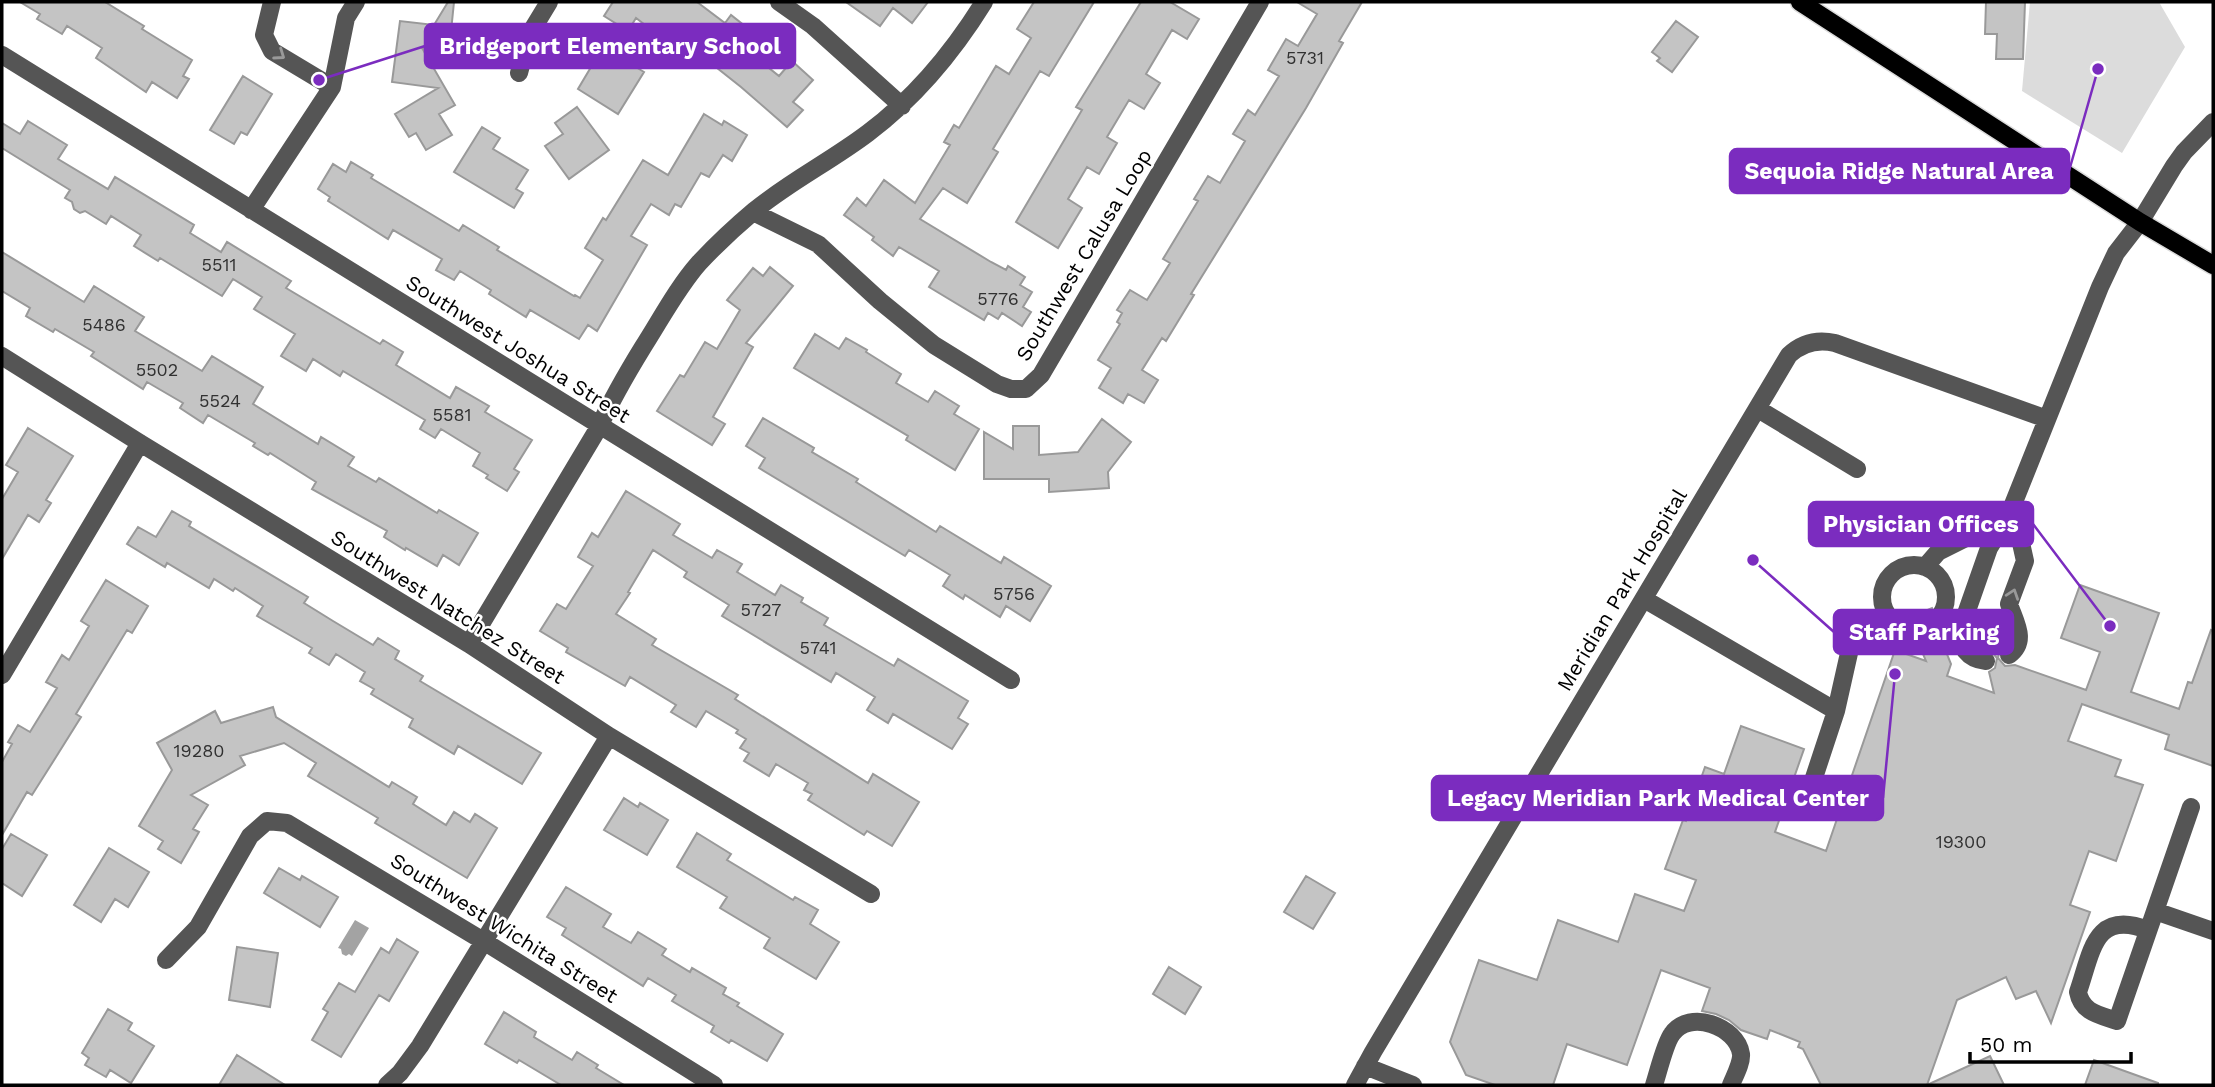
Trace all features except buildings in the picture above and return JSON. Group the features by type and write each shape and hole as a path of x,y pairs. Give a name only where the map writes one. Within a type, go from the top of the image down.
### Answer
{"main road":[{"path":"1800,2 2140,222 2213,265"}],"street":[{"path":"272,2 264,34 272,51 332,87"},
{"path":"251,210 332,87 346,18 356,2"},
{"path":"519,73 529,35 549,2"},
{"path":"779,2 813,26 902,106"},
{"path":"469,644 599,427 611,400 677,292 699,263 752,212 867,134 902,106 963,36 984,2"},
{"name":"Southwest Calusa Loop","path":"752,212 818,244 880,301 934,345 997,384 1011,389 1026,389 1041,375 1260,2"},
{"name":"Southwest Joshua Street","path":"2,55 1011,680"},
{"path":"1986,661 1971,657 1965,651 1960,636 1961,628 1989,548 2008,517 2099,286 2116,253 2140,222 2179,159 2213,122"},
{"name":"Meridian Park Hospital","path":"1355,1085 1789,355 1803,345 1822,340 1835,343 2047,419"},
{"name":"Southwest Natchez Street","path":"2,356 469,644 609,736 871,894"},
{"path":"1758,409 1857,469"},
{"path":"2,675 140,443"},
{"path":"1925,567 1938,552 2008,517"},
{"path":"2008,517 2019,534 2025,561 2009,604 2020,635 2018,645 2009,656"},
{"path":"1644,598 1836,711"},
{"path":"1803,811 1836,711 1856,622"},
{"path":"387,1085 400,1073 420,1046 609,736"},
{"path":"2148,930 2122,923 2102,931 2096,940 2078,992 2079,999 2087,1010 2117,1021 2191,807"},
{"name":"Southwest Wichita Street","path":"166,960 198,927 250,836 267,821 287,822 714,1085"},
{"path":"2155,911 2213,931"},
{"path":"1654,1085 1672,1034 1682,1026 1707,1023 1729,1034 1737,1044 1741,1056 1731,1085"},
{"path":"1365,1066 1413,1085"}],"shaded area":[{"path":"2030,2 2159,2 2185,47 2122,153 2022,91"},
{"path":"355,920 369,928 352,956 346,956 338,948"}],"place":[{"name":"Sequoia Ridge Natural Area","path":"2098,69"},
{"name":"Bridgeport Elementary School","path":"319,80"},
{"name":"Staff Parking","path":"1753,560"},
{"name":"Physician Offices","path":"2110,626"},
{"name":"Legacy Meridian Park Medical Center","path":"1895,674"}]}
